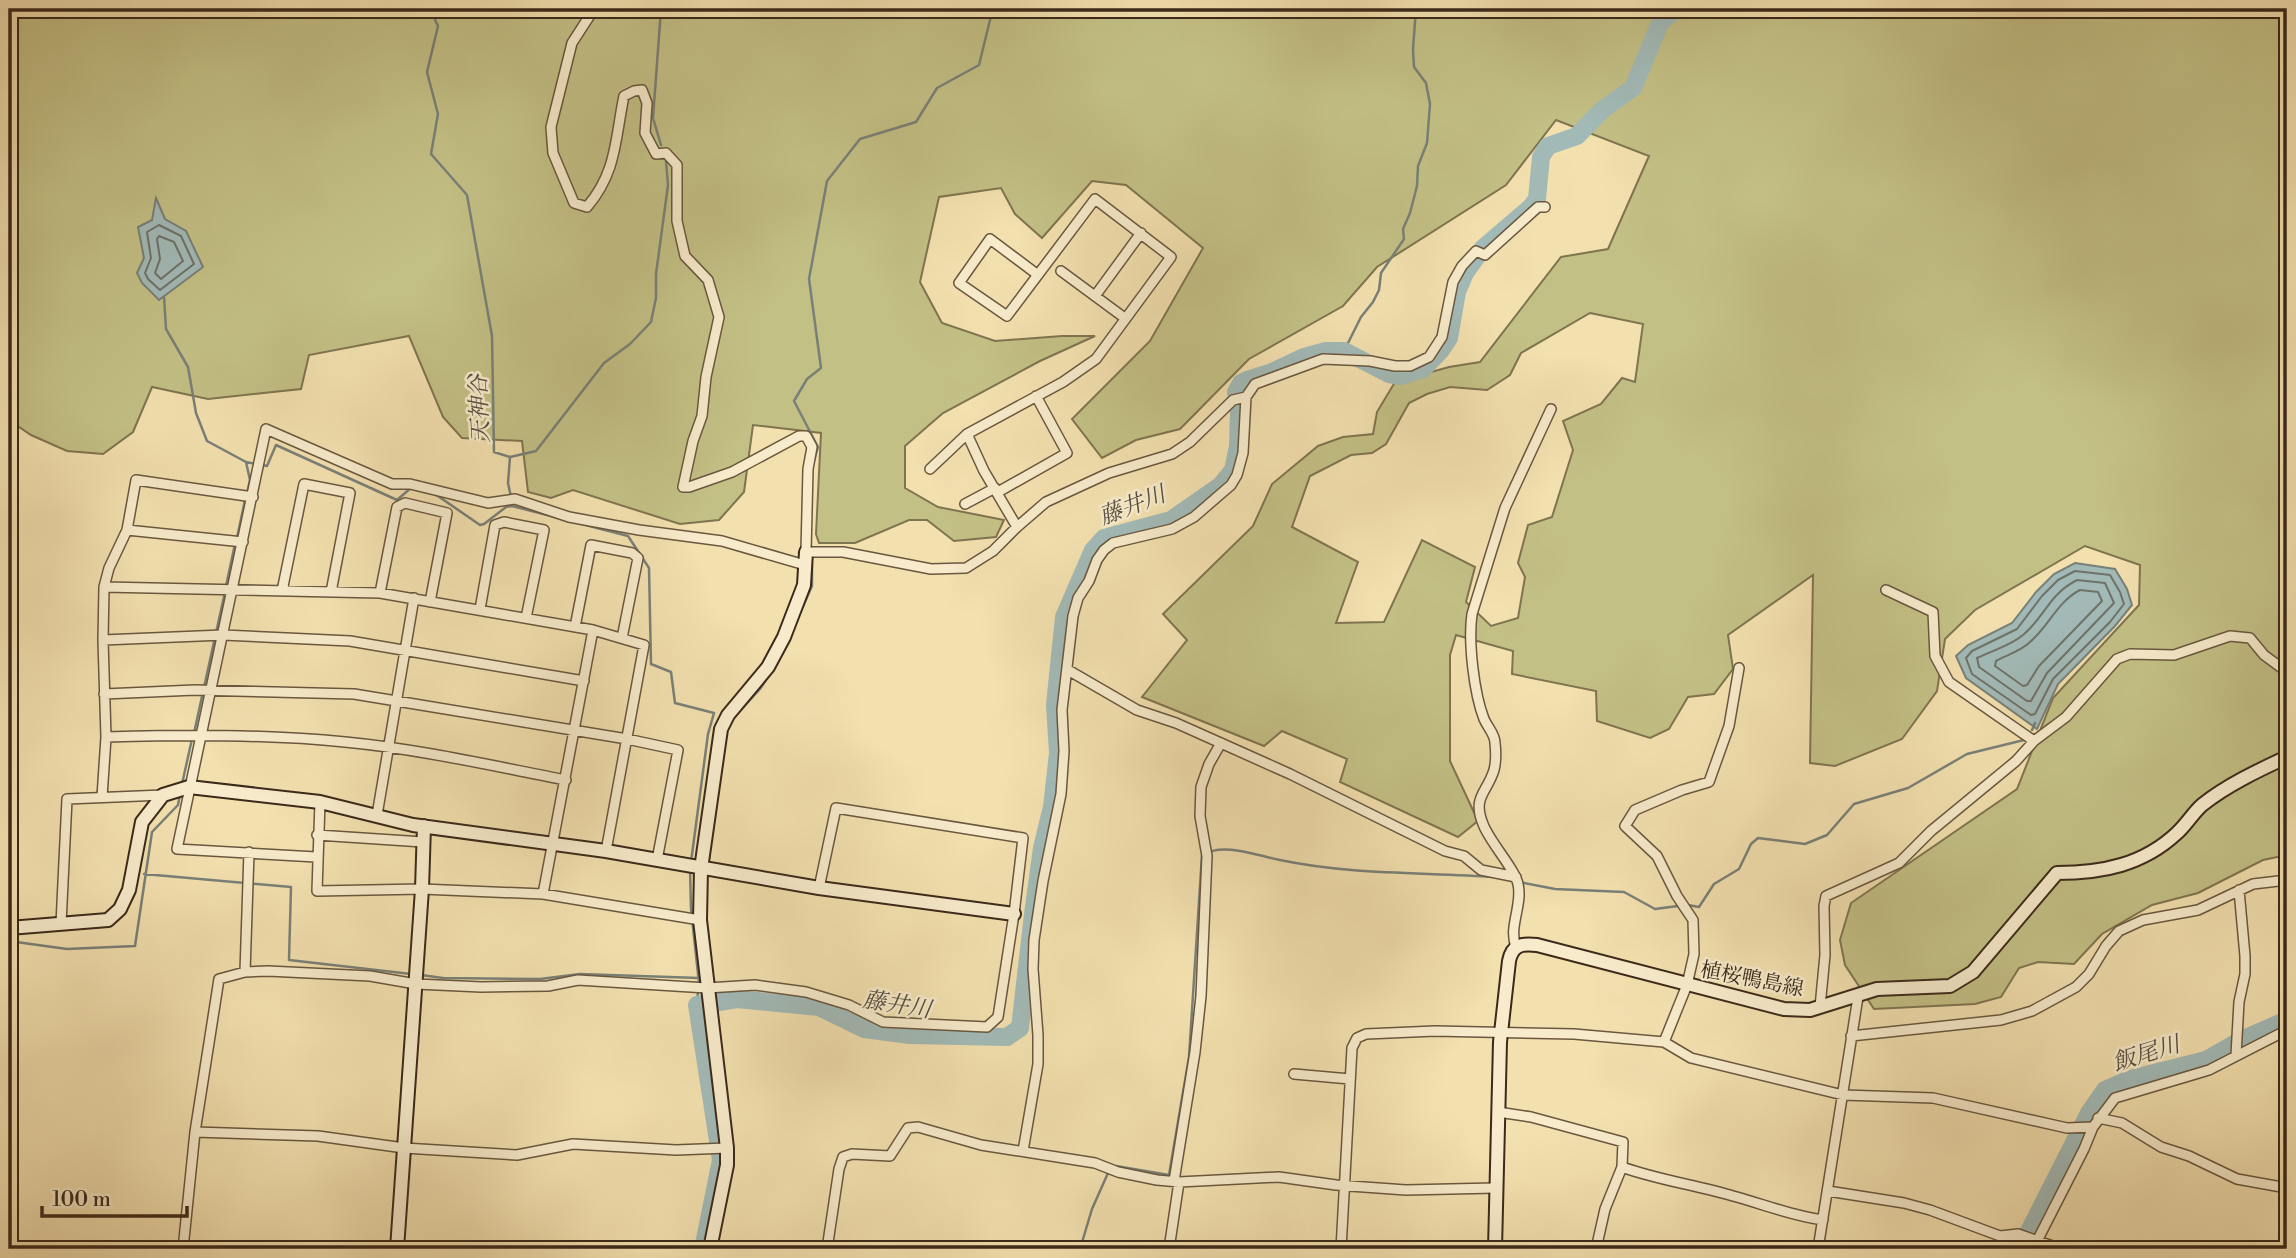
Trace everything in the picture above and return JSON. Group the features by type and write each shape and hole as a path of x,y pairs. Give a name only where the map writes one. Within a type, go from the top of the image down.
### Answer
{"street":[{"path":"594,9 572,43 551,127 552,153 574,204 587,208 599,193 614,159 624,96 642,90 647,103 645,133 656,154 666,153 677,165 677,221 685,256 708,280 719,317 705,377 702,416 683,487 732,471 799,436 806,436 811,447 804,585 784,637 768,667 750,692 727,715 721,729 701,869 700,920 722,1148 727,1165 710,1249"},
{"path":"930,469 967,434 1063,383 1096,359 1171,257 1095,199 1038,275 1007,316 959,283 990,239 1038,275"},
{"path":"316,857 177,849 266,429 392,484 411,484 488,503 511,498 569,517 722,541 805,559 843,552 931,569 955,570 966,568 984,558 1046,502 1070,489 1108,473 1172,454 1191,442 1255,384 1314,361 1333,359 1410,366 1429,357 1442,337 1453,282 1472,253 1481,252 1485,255 1538,207 1545,207"},
{"path":"1095,296 1141,233"},
{"path":"1061,271 1122,316"},
{"path":"965,504 1067,453 1036,396"},
{"path":"1023,1151 1038,1064 1034,940 1061,793 1064,751 1062,710 1073,616 1078,598 1104,550 1113,543 1172,529 1194,517 1231,485 1237,475 1243,453 1240,398"},
{"path":"1495,1249 1501,1033 1509,961 1511,952 1516,947 1512,937 1518,898 1517,879 1483,826 1479,810 1478,800 1494,771 1495,739 1481,707 1469,631 1505,508 1551,410"},
{"path":"967,434 984,471 1017,527"},
{"path":"102,797 106,737 104,587 127,530 136,480 253,497"},
{"path":"282,591 304,484 350,493 331,592"},
{"path":"380,593 397,507 405,503 447,513 430,602"},
{"path":"480,609 495,525 504,522 544,530 526,618"},
{"path":"127,530 243,542"},
{"path":"575,627 591,545 632,553 638,558 622,638"},
{"path":"104,587 380,593 593,630 644,645 606,851"},
{"path":"1886,590 1933,612 1935,656 1949,682 2034,741"},
{"path":"377,815 414,598"},
{"path":"543,894 593,630"},
{"path":"103,640 223,635 349,641 584,681"},
{"path":"1820,1007 1826,896 1899,863 1931,831 2015,761 2034,741 2066,717 2117,659 2130,654 2174,655 2230,636 2250,638 2264,655 2287,672"},
{"path":"1664,1042 1687,985 1694,954 1693,920 1677,897 1657,856 1625,826 1635,810 1682,789 1709,782 1730,726 1739,668"},
{"path":"1068,670 1137,710 1177,723 1290,774 1445,851 1464,856 1481,870 1517,879"},
{"path":"104,694 195,690 322,692 396,700 678,750 657,860"},
{"path":"106,737 202,735 343,742 388,747 566,780"},
{"path":"1169,1249 1201,996 1206,853 1200,816 1201,787 1209,764 1221,743"},
{"name":"植桜鴨島線","path":"1516,947 1522,944 1537,945 1784,1009 1810,1010 1877,989 1950,986 1973,972 2057,873 2086,873 2123,866 2152,852 2178,833 2201,806 2255,772 2287,757"},
{"path":"61,924 67,799 169,793 189,787 320,803 424,826 554,843 819,888 1014,915"},
{"path":"9,928 108,920 120,909 128,890 142,822 169,793"},
{"path":"320,803 316,857 317,891 422,889 543,894 700,920"},
{"path":"183,1249 195,1132 219,979 245,972 416,976 481,987 548,986 578,980 707,988 755,985 817,995 849,1005 883,1022 987,1027 998,1017 1023,838 836,808 819,888"},
{"path":"397,1249 424,826"},
{"path":"317,835 423,842"},
{"path":"245,972 249,852"},
{"path":"1852,1036 2001,1020 2032,1012 2076,987 2089,974 2119,930 2143,919 2198,910 2239,890 2266,881 2287,880"},
{"path":"2236,1051 2245,956 2239,890"},
{"path":"1818,1249 1858,997"},
{"path":"2035,1245 2095,1123 2115,1098 2209,1070 2236,1051 2287,1030"},
{"path":"1341,1249 1352,1048 1357,1038 1366,1034 1435,1031 1611,1037 1664,1042 1691,1058 1843,1095 1933,1098 2067,1128 2095,1123 2122,1123 2161,1147 2189,1156 2237,1179 2287,1188"},
{"path":"1294,1074 1350,1079"},
{"path":"1498,1112 1531,1117 1623,1142 1622,1167 1605,1209 1596,1249"},
{"path":"827,1249 843,1157 852,1154 890,1156 908,1128 918,1127 981,1146 1095,1163 1157,1180 1279,1177 1345,1186 1406,1190 1495,1188"},
{"path":"195,1132 318,1136 404,1147 517,1155 573,1144 676,1150 722,1148"},
{"path":"1622,1167 1732,1195 1803,1218 1823,1220"},
{"path":"1828,1191 1904,1203 2000,1236 2018,1234 2035,1245 2061,1249"},
{"path":"2011,1249 2018,1234"}],"shaded area":[{"path":"9,9 2287,9 2287,855 2263,860 2198,893 2152,905 2102,934 2074,964 2038,962 2019,968 2001,997 1975,1004 1874,1009 1845,965 1840,940 1851,903 2017,789 2053,698 2139,605 2140,565 2085,546 1975,610 1945,639 1937,691 1902,739 1835,766 1810,763 1813,575 1728,635 1733,669 1714,694 1688,697 1669,729 1650,738 1597,721 1596,691 1512,674 1513,651 1456,635 1450,655 1450,761 1478,821 1458,837 1340,782 1347,759 1282,731 1264,746 1142,697 1187,640 1163,614 1253,526 1272,484 1318,446 1343,437 1373,434 1377,412 1395,382 1449,367 1480,362 1561,257 1608,249 1649,156 1556,120 1506,185 1377,267 1343,306 1249,359 1180,429 1136,440 1102,458 1072,419 1150,341 1203,248 1126,185 1092,181 1042,238 1015,214 1001,188 939,197 920,282 942,323 995,341 1095,336 1040,361 943,413 905,446 905,488 938,507 1004,520 996,537 954,541 927,520 909,520 855,543 819,543 816,534 821,433 753,425 744,492 719,520 680,524 573,490 551,498 528,492 522,441 462,438 443,417 409,336 309,355 301,389 208,399 152,387 133,432 103,454 67,451 31,435 9,420","holes":["1590,313 1643,324 1635,382 1622,378 1601,404 1563,421 1573,450 1552,517 1528,525 1518,563 1525,577 1518,618 1491,626 1466,602 1475,567 1422,540 1384,622 1336,623 1358,562 1292,527 1310,476 1351,455 1372,453 1386,444 1409,403 1427,394 1450,387 1487,390 1510,375 1521,353"]}],"water":[{"path":"156,198 165,219 186,231 203,267 159,300 142,283 137,273 144,258 138,227 152,220"},
{"path":"2075,563 2115,569 2127,589 2132,605 2058,684 2037,729 1966,678 1956,656 1968,645 2012,623 2054,574"}],"waterway":[{"name":"天神谷","path":"430,9 438,26 427,72 438,114 431,154 467,195 492,336 494,452 510,457 508,483 511,497"},
{"path":"661,9 653,118 661,145"},
{"path":"813,464 818,447 794,401 807,379 821,368 809,279 827,181 860,139 916,122 937,88 979,65 991,16 999,9"},
{"path":"1344,351 1361,317 1379,290 1381,273 1404,239 1403,229 1417,186 1418,166 1427,143 1430,104 1426,83 1414,67 1416,9"},
{"name":"藤井川","path":"713,1003 737,999 819,1007 864,1029 910,1035 1007,1037 1020,1028 1042,848 1052,807 1058,753 1055,705 1064,617 1093,550 1104,538 1171,520 1221,485 1233,470 1238,446 1239,411 1236,392 1241,383 1304,357 1326,351 1344,351 1389,374 1401,376 1423,369 1449,338 1457,292 1465,273 1483,248 1537,199 1541,157 1548,146 1577,136 1602,110 1633,88 1660,23 1676,9"},
{"path":"510,457 536,451 604,363 630,344 651,322 668,185 666,161"},
{"path":"164,297 166,329 188,367 196,413 207,441 246,462 250,480 247,493"},
{"name":"天神谷","path":"246,462 267,466 276,445 397,500 412,487"},
{"name":"天神谷","path":"435,494 480,525 512,504"},
{"path":"237,538 245,500"},
{"path":"512,506 628,536 649,568 651,664 671,672 675,703 714,713 708,734 691,862"},
{"path":"226,586 235,544"},
{"path":"800,613 812,586 812,563"},
{"path":"194,733 225,592"},
{"path":"739,712 760,689 777,663"},
{"path":"2032,730 2035,723"},
{"path":"182,784 192,739"},
{"path":"1688,905 1699,907 1714,884 1739,869 1751,844 1758,838 1805,844 1827,835 1854,804 1908,788 1967,754 2024,740"},
{"path":"9,941 67,949 135,946 152,832 178,805 180,794"},
{"path":"1116,1166 1169,1175 1189,1057 1202,855 1211,851 1230,850 1333,868 1495,877"},
{"path":"690,868 691,909 699,983"},
{"path":"144,874 291,887 289,960 411,974"},
{"path":"1519,882 1555,889 1624,892 1655,909 1678,906"},
{"path":"421,975 443,978 540,979 580,974 699,978"},
{"path":"697,1005 698,990"},
{"name":"藤井川","path":"703,1004 697,1005 721,1160 703,1249"},
{"name":"飯尾川","path":"2020,1249 2089,1113 2105,1090 2130,1079 2206,1060 2241,1040 2287,1020"},
{"path":"1080,1249 1092,1209 1108,1173"}]}
